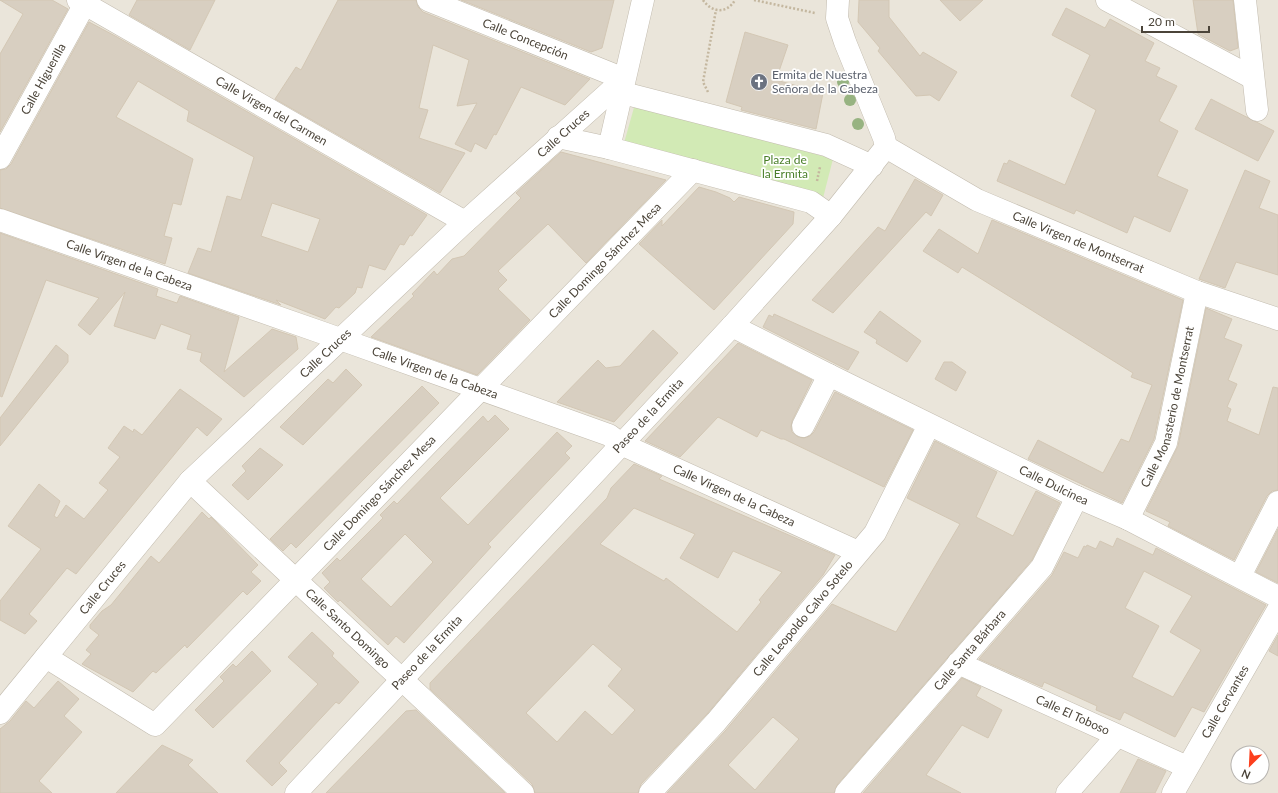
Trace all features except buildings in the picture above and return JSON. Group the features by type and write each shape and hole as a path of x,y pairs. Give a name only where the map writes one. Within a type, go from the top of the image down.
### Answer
{"street":[{"name":"Calle Concepción","path":"428,0 623,86"},
{"path":"609,148 643,0"},
{"path":"1107,0 1253,78"},
{"path":"1245,0 1257,110"},
{"name":"Calle Higuerilla","path":"0,158 83,1"},
{"name":"Calle Virgen del Carmen","path":"83,1 465,222"},
{"path":"837,9 886,147"},
{"path":"623,86 704,114 826,145 872,166"},
{"name":"Calle Cruces","path":"0,713 190,481 465,222 558,137 623,86"},
{"path":"558,137 609,148 811,202 832,216"},
{"name":"Paseo de la Ermita","path":"296,793 732,326 832,216 886,147"},
{"name":"Calle Virgen de Montserrat","path":"886,147 977,200 1197,292 1278,319"},
{"name":"Calle Domingo Sánchez Mesa","path":"46,657 155,725 693,170"},
{"name":"Calle Virgen de la Cabeza","path":"0,220 340,339 609,436 621,444 858,552"},
{"name":"Calle Monasterio de Montserrat","path":"1128,519 1166,443 1197,292"},
{"name":"Calle Dulcinea","path":"732,326 929,425 1077,497 1128,519 1278,597"},
{"path":"803,426 829,375"},
{"name":"Calle Leopoldo Calvo Sotelo","path":"650,793 716,722 875,533 929,425"},
{"name":"Calle Santo Domingo","path":"190,481 523,793"},
{"name":"Calle Santa Bárbara","path":"846,793 1042,567 1077,497"},
{"path":"1240,576 1278,502"},
{"name":"Calle Cervantes","path":"1173,793 1278,610"},
{"name":"Calle El Toboso","path":"958,663 1187,767"},
{"path":"1067,793 1117,736"}],"path":[{"path":"703,0 710,8 716,10 727,9 735,0"},
{"path":"754,0 837,9"},
{"path":"704,114 709,93 703,82 716,10"},
{"path":"811,202 826,145"}],"shaded area":[{"path":"0,0 1278,0 1278,793 0,793"}],"green space":[{"name":"Plaza de la Ermita","path":"635,104 833,159 823,198 624,143"}],"place":[{"name":"Ermita de Nuestra Señora de la Cabeza","path":"759,82"}]}
